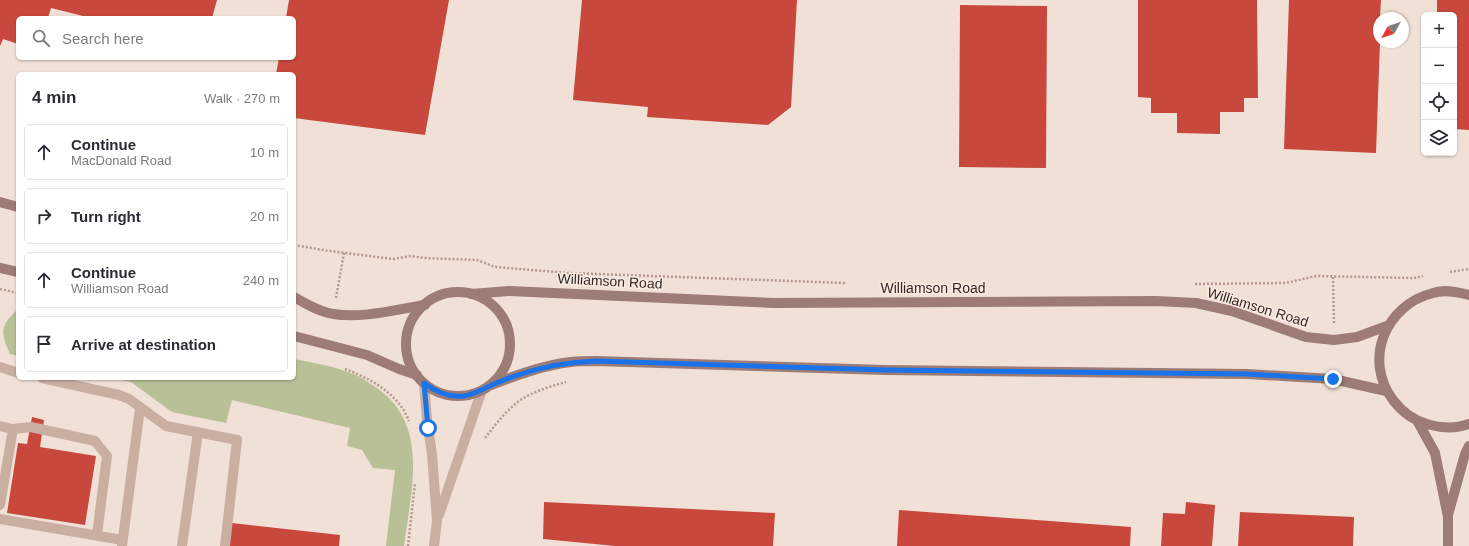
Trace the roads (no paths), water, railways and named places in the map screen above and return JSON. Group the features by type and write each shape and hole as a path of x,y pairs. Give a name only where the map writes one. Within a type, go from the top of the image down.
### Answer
{"main road":[{"path":"0,202 16,206"},
{"path":"0,268 16,272"},
{"name":"Williamson Road","path":"471,294 509,291 773,303 1156,301 1196,303 1232,311 1306,337 1334,340 1357,337 1387,326"},
{"path":"1469,295 1454,292 1434,292 1415,299 1399,311 1387,326 1380,347 1379,370 1386,391 1400,409 1418,422 1440,427 1462,427 1469,424"},
{"path":"487,388 498,378 506,364 510,348 508,333 502,318 492,305 471,294 447,294 432,300 425,305 409,327 407,337 408,356 417,375 424,383 442,394 453,396 463,396 487,388 518,375 542,368 572,362 596,361 878,369 1247,374 1333,379 1386,391"},
{"path":"296,298 333,314 361,315 425,305"},
{"path":"296,337 367,355 417,375"},
{"path":"1418,422 1435,454 1448,517 1448,546"},
{"path":"1448,517 1465,454 1469,446"}],"street":[{"path":"0,367 16,372"},
{"path":"51,380 119,395 129,399 166,426 237,440 225,546"},
{"path":"424,383 432,454 437,521 434,546"},
{"path":"437,521 487,388"},
{"path":"0,519 97,535 122,543 140,408"},
{"path":"0,426 13,429 31,427 95,441 107,456 97,535"},
{"path":"0,505 13,429"},
{"path":"182,546 198,432"}]}
